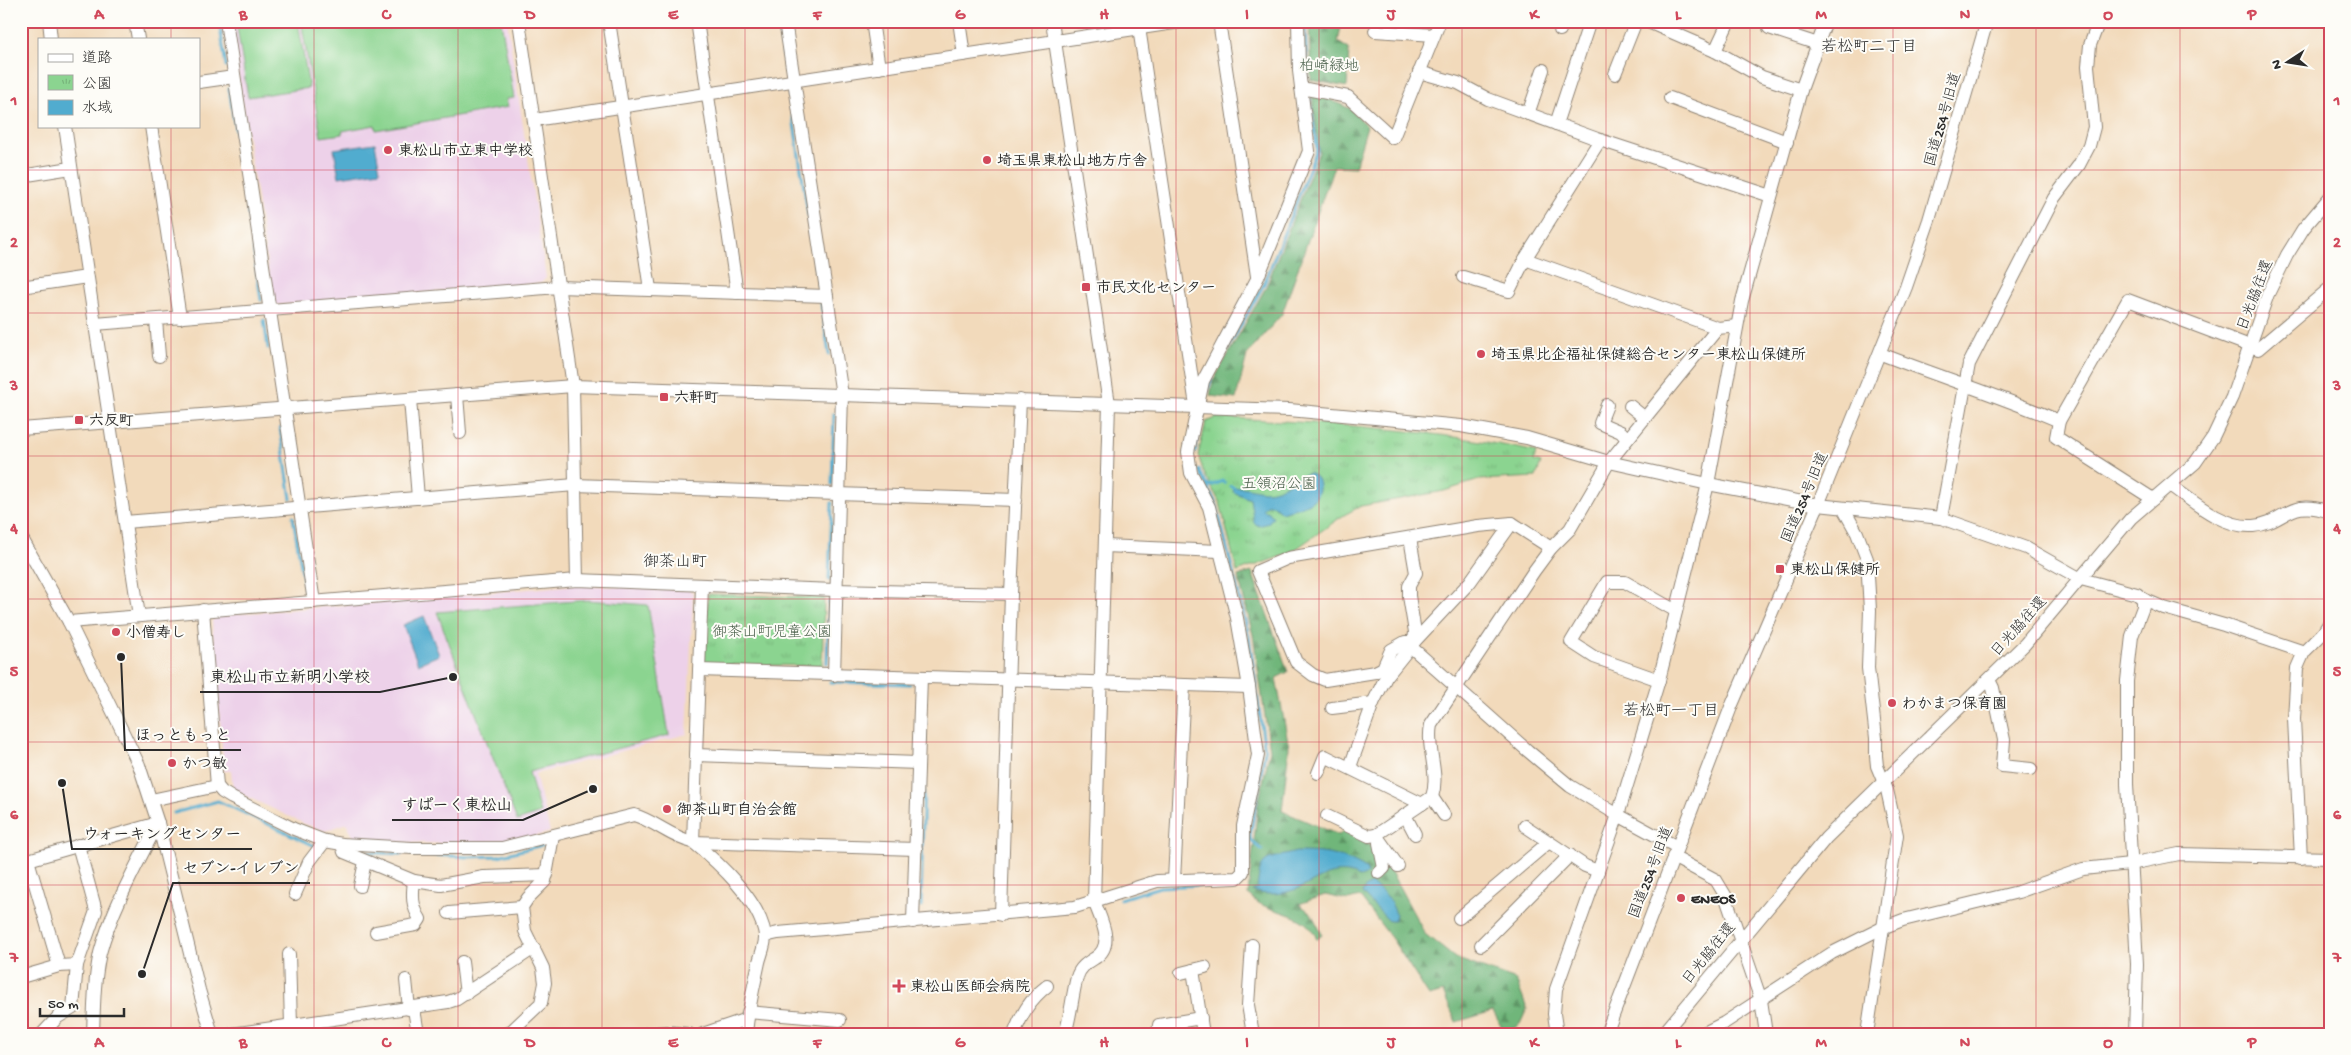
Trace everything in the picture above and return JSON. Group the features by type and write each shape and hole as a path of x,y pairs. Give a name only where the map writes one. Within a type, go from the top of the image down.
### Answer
{"street":[{"path":"49,21 51,38"},
{"path":"135,21 138,38"},
{"path":"226,21 314,602"},
{"path":"518,21 573,386 576,580"},
{"path":"609,21 650,289"},
{"path":"697,21 738,293"},
{"path":"785,21 842,395 834,675"},
{"path":"872,21 879,68"},
{"path":"959,21 964,55"},
{"path":"1052,21 1110,404 1094,902 1104,930 1105,946 1099,955 1082,966 1065,1034"},
{"path":"534,120 1055,41 1138,25 1187,21"},
{"path":"1219,21 1258,277"},
{"path":"765,936 778,933 1075,907 1157,881 1237,878 1243,872 1242,826 1258,756 1249,687 1237,618 1209,507 1188,464 1188,452 1203,380 1258,277 1309,151 1301,88 1298,21"},
{"path":"1301,88 1348,97 1393,138 1440,21"},
{"path":"1556,124 1590,21"},
{"path":"1615,74 1636,21"},
{"path":"1646,21 1715,51 1762,77 1801,90"},
{"path":"1715,51 1729,21"},
{"path":"1557,1034 1554,1014 1556,990 1618,815 1660,680 1708,484 1737,326 1801,90 1826,21"},
{"name":"国道254号旧道","path":"1606,1034 1731,707 1881,354 1929,220 1987,21"},
{"path":"1941,518 1969,364 2050,207 2089,146 2094,127 2088,66 2090,45 2099,21"},
{"path":"1138,25 1196,407"},
{"path":"1769,28 1818,44"},
{"path":"1374,31 1434,35"},
{"path":"1528,114 1543,70"},
{"path":"1419,72 1458,83 1488,99 1600,140 1771,196"},
{"path":"200,82 234,76"},
{"path":"1670,98 1787,142"},
{"path":"64,128 139,616"},
{"path":"151,128 180,318"},
{"path":"1463,277 1510,291 1525,259 1600,140"},
{"path":"21,176 71,168"},
{"name":"日光脇往還","path":"1663,1034 1826,838 2025,644 2112,538 2131,518 2171,486 2195,463 2213,437 2232,397 2252,346 2268,294 2287,255 2304,229 2330,197"},
{"path":"1525,259 1718,328 1737,326"},
{"path":"21,287 87,277"},
{"path":"95,324 558,286 827,296"},
{"path":"2153,499 2056,437 2059,421 2128,300 2258,349 2330,288"},
{"path":"156,320 159,356"},
{"path":"1327,816 1369,836 1378,836 1427,801 1434,779 1430,740 1431,725 1551,548 1570,528 1609,462 1718,328"},
{"path":"1881,354 1965,384 2059,421"},
{"path":"21,429 573,386 1289,410 1461,426 1526,438 1609,462 1708,484 1818,505 1941,518 2026,548 2080,579 2137,594 2143,599 2164,608 2224,625 2304,652"},
{"path":"457,395 460,432"},
{"path":"410,399 418,498"},
{"path":"1001,914 1011,594 1020,400"},
{"path":"1607,405 1600,423 1621,432 1627,440"},
{"path":"1630,406 1645,418"},
{"path":"125,522 575,485 1016,500"},
{"path":"2171,486 2214,515 2237,524 2254,526 2304,506 2330,512"},
{"path":"1843,508 1857,533 1867,559 1870,610 1868,668 1876,738 1877,766 1884,782 1897,835 1867,1034"},
{"path":"1551,548 1512,524 1478,526 1288,558 1258,571 1296,662 1318,678 1325,680 1342,679 1375,672 1383,668 1391,650 1405,642 1412,644 1457,688 1570,786 1618,815 1716,880 1725,895 1761,1000 1766,1034"},
{"path":"1350,767 1373,703 1386,677 1412,644 1470,582 1512,524"},
{"path":"21,537 69,622 139,765 158,823 199,990 212,1034"},
{"path":"1410,538 1416,573 1408,586 1415,632 1412,644"},
{"path":"1105,546 1219,551"},
{"path":"69,622 576,580 835,590 1011,594"},
{"path":"1660,680 1594,657 1570,642 1607,582 1624,582 1676,611"},
{"path":"693,842 702,585"},
{"path":"2134,1034 2137,964 2127,784 2127,681 2132,636 2144,607 2143,599"},
{"path":"203,610 217,786 222,792 232,798 294,829 325,841 342,844 480,850 502,848 634,815 646,818 682,840 693,842 916,849"},
{"path":"2301,858 2294,719 2297,668 2304,652 2323,633 2330,622"},
{"path":"699,670 1249,687"},
{"path":"913,922 921,677"},
{"path":"1989,680 1993,688 2004,740 2002,766 2032,769"},
{"path":"1174,880 1184,685"},
{"path":"1332,708 1373,703"},
{"path":"696,755 918,763"},
{"path":"1318,773 1325,756 1427,801 1444,815"},
{"path":"151,800 217,786"},
{"path":"1405,815 1415,834"},
{"path":"59,966 24,861 158,823"},
{"path":"93,1034 94,988 100,953 114,917 158,823"},
{"path":"1525,826 1598,871"},
{"path":"508,1034 541,1004 545,983 543,968 525,931 522,907 545,881 553,836"},
{"path":"1378,836 1398,866"},
{"path":"1378,836 1384,868 1379,873"},
{"path":"295,894 309,862 325,841"},
{"path":"693,842 717,861 742,891 758,916 765,936 748,1015 746,1034"},
{"path":"1459,918 1549,842"},
{"path":"342,844 344,852 414,881 441,885 484,877 547,875"},
{"path":"42,1034 58,1018 73,1008 76,965 96,911 78,845"},
{"path":"1702,1034 1761,1000 1832,953 1882,928 1903,920 2018,892 2083,868 2130,864 2179,854 2330,858"},
{"path":"1481,945 1570,855"},
{"path":"360,886 365,862"},
{"path":"376,932 416,925 420,919 414,908 412,895 414,881"},
{"path":"449,912 522,907"},
{"path":"1252,945 1248,1005 1253,1034"},
{"path":"232,1034 412,1009 448,1002 466,994 534,948"},
{"path":"289,954 291,1025"},
{"path":"462,962 466,994"},
{"path":"21,977 59,966 76,965"},
{"path":"1193,970 1203,1034"},
{"path":"406,980 418,1034"},
{"path":"1014,1034 1023,1012 1032,998 1046,986"},
{"path":"703,1034 748,1015 840,1020"},
{"path":"1158,1034 1159,1025 1201,1018"},
{"path":"644,1034 667,1032 689,1034"}],"shaded area":[{"name":"東松山市立東中学校","path":"230,21 507,21 546,278 541,283 277,305 273,302"},
{"path":"576,585 689,590 693,593 687,734 535,774 550,832 502,845 355,841 347,823 325,831 305,824 233,790 231,771 224,771 212,621 216,616"}],"green space":[{"path":"236,21 298,21 309,88 248,97"},
{"path":"301,21 501,21 514,98 506,99 508,107 376,130 375,125 342,131 342,134 321,137"},
{"name":"柏崎緑地","path":"1309,21 1342,21 1338,42 1349,49 1347,87 1311,80"},
{"path":"1312,92 1351,109 1367,126 1355,167 1334,166 1282,314 1247,355 1236,399 1210,396 1213,381 1266,287 1319,152"},
{"name":"五領沼公園","path":"1217,417 1378,428 1457,437 1536,452 1534,461 1541,463 1536,477 1479,480 1444,491 1361,506 1344,515 1290,553 1237,572 1220,503 1204,473 1198,455 1206,422"},
{"path":"1252,572 1288,672 1276,678 1289,747 1282,811 1339,835 1344,831 1374,847 1391,872 1425,934 1455,958 1516,980 1527,1009 1520,1024 1505,1034 1493,1011 1456,1022 1443,992 1429,996 1392,939 1360,897 1348,900 1325,895 1299,904 1311,913 1322,934 1317,940 1312,930 1304,922 1255,901 1248,894 1258,805 1270,750 1253,635 1238,576"},
{"name":"御茶山町児童公園","path":"708,594 824,598 822,666 704,664"},
{"path":"588,600 648,605 669,735 529,772 540,813 517,821 437,612"}],"water":[{"path":"375,143 380,171 339,177 334,149"},
{"path":"1309,473 1316,477 1319,484 1319,491 1316,497 1300,507 1281,512 1273,505 1266,505 1262,510 1269,512 1273,517 1268,523 1259,526 1254,523 1250,499 1233,492 1234,488 1239,487 1263,491 1273,490 1283,487 1300,476"},
{"path":"424,616 439,655 418,664 403,625"},
{"path":"1296,852 1325,853 1341,857 1366,869 1368,874 1360,877 1340,872 1324,876 1299,888 1276,894 1252,891 1257,889 1260,870 1266,861"},
{"path":"1371,884 1383,893 1392,905 1396,914 1394,921 1389,921 1362,893"}],"waterway":[{"path":"219,21 226,66"},
{"path":"778,21 786,72"},
{"path":"1305,21 1307,78"},
{"path":"229,88 261,300"},
{"path":"789,91 819,285"},
{"path":"1220,362 1264,284 1317,149 1309,93"},
{"path":"821,303 829,354"},
{"path":"264,320 268,348"},
{"path":"1207,392 1211,379"},
{"path":"832,484 834,414"},
{"path":"1195,452 1201,423"},
{"path":"280,428 291,499"},
{"path":"1199,470 1216,504 1249,637 1265,751 1250,836 1251,841 1262,850"},
{"path":"1207,485 1210,486 1223,481 1225,483"},
{"path":"829,579 832,503"},
{"path":"293,517 305,591"},
{"path":"827,663 829,601"},
{"path":"830,682 910,684"},
{"path":"921,907 925,732"},
{"path":"174,813 218,801 315,846"},
{"path":"411,854 469,857 498,856 543,845"},
{"path":"357,852 402,854"},
{"path":"1120,899 1160,887 1204,885"}],"place":[{"name":"東松山市立東中学校","path":"388,150"},
{"name":"埼玉県東松山地方庁舎","path":"987,160"},
{"name":"市民文化センター","path":"1086,287"},
{"name":"埼玉県比企福祉保健総合センター東松山保健所","path":"1481,354"},
{"name":"六軒町","path":"664,397"},
{"name":"六反町","path":"79,420"},
{"name":"東松山保健所","path":"1780,569"},
{"name":"小僧寿し","path":"116,632"},
{"name":"ほっともっと","path":"121,657"},
{"name":"東松山市立新明小学校","path":"453,677"},
{"name":"わかまつ保育園","path":"1892,703"},
{"name":"かつ敏","path":"172,763"},
{"name":"ウォーキングセンター","path":"62,783"},
{"name":"すぱーく東松山","path":"593,789"},
{"name":"御茶山町自治会館","path":"667,809"},
{"name":"ENEOS","path":"1681,898"},
{"name":"セブン-イレブン","path":"142,974"},
{"name":"東松山医師会病院","path":"899,986"}],"district":[{"name":"若松町二丁目","path":"1869,45"},
{"name":"御茶山町","path":"675,560"},
{"name":"若松町一丁目","path":"1671,709"}]}
